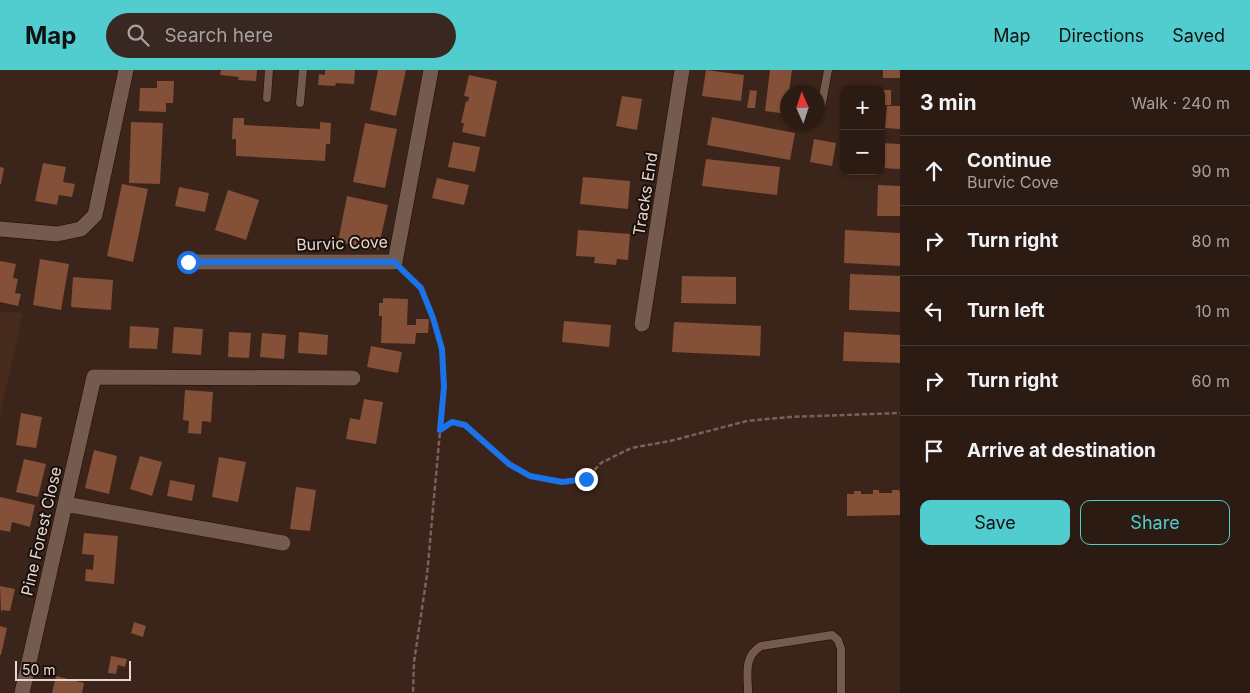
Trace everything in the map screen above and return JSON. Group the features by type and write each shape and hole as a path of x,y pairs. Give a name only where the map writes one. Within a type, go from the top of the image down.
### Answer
{"street":[{"path":"0,229 57,234 81,229 96,215 126,70"},
{"name":"Burvic Cove","path":"188,262 394,262 431,70"},
{"name":"Tracks End","path":"642,324 682,70"},
{"name":"Pine Forest Close","path":"22,693 94,377 353,378"},
{"path":"65,504 283,543"}],"lane":[{"path":"267,98 269,70"},
{"path":"300,103 303,70"},
{"path":"825,86 828,70"},
{"path":"748,693 748,662 752,652 761,646 832,635 838,640 841,649 841,693"}],"path":[{"path":"394,262 421,288 433,318 442,349 444,387 426,575 414,662 413,693"},
{"path":"440,430 452,422 465,425 509,464 530,476 562,482 586,479 601,463 630,448 747,421 789,417 900,413"}],"shaded area":[{"path":"0,311 23,313 0,416"}],"building":[{"path":"221,70 257,70 256,81 238,80 239,77 220,75"},
{"path":"325,70 355,70 354,84 318,85 319,74 325,75"},
{"path":"378,70 406,70 396,116 370,110"},
{"path":"706,70 744,75 741,101 702,96"},
{"path":"770,70 792,70 790,85 780,85 780,113 765,111"},
{"path":"883,70 900,70 900,78 883,78"},
{"path":"469,75 497,81 485,137 462,132 464,123 461,123 466,101 468,102 469,97 464,96"},
{"path":"157,81 174,81 173,103 166,103 166,112 139,111 140,88 157,88"},
{"path":"750,90 757,91 755,108 747,108"},
{"path":"885,90 891,90 891,105 885,105"},
{"path":"622,96 642,99 637,130 616,126"},
{"path":"887,106 900,106 900,129 885,128"},
{"path":"712,117 795,133 790,160 707,145"},
{"path":"233,118 244,118 244,125 320,129 320,122 331,123 330,144 326,144 325,161 236,156 236,139 232,139"},
{"path":"131,122 163,123 160,184 129,183"},
{"path":"365,123 397,129 385,188 353,182"},
{"path":"814,139 836,143 832,166 810,162"},
{"path":"453,142 480,147 475,172 448,167"},
{"path":"885,143 900,144 900,169 885,168"},
{"path":"706,159 780,167 777,195 702,186"},
{"path":"43,163 66,167 63,182 75,184 72,197 59,195 57,205 35,201"},
{"path":"0,167 4,168 1,184 0,184"},
{"path":"583,177 630,181 628,209 580,204"},
{"path":"437,178 469,185 464,205 432,198"},
{"path":"122,184 148,189 133,262 107,256"},
{"path":"878,185 900,186 900,216 877,216"},
{"path":"179,187 209,193 205,212 175,206"},
{"path":"228,190 259,200 246,240 215,230"},
{"path":"347,196 388,205 378,250 338,242"},
{"path":"578,230 630,234 628,260 617,259 616,265 594,263 595,257 576,256"},
{"path":"845,230 900,233 900,266 844,263"},
{"path":"40,259 69,264 61,310 33,305"},
{"path":"0,261 16,264 13,278 18,279 15,293 21,294 18,306 0,302"},
{"path":"850,274 900,276 900,312 849,310"},
{"path":"682,276 736,277 736,304 681,303"},
{"path":"73,277 113,280 111,310 71,307"},
{"path":"383,298 408,299 407,325 416,325 416,319 429,319 428,333 416,333 415,344 381,343 382,316 379,316 379,303 383,303"},
{"path":"564,321 611,325 609,347 562,342"},
{"path":"674,322 761,326 760,356 672,352"},
{"path":"130,326 159,328 157,349 129,348"},
{"path":"174,327 203,329 201,355 172,353"},
{"path":"229,332 251,333 249,358 228,357"},
{"path":"299,332 328,335 327,355 298,353"},
{"path":"844,332 900,335 900,363 843,361"},
{"path":"262,333 286,335 284,359 260,357"},
{"path":"371,346 402,352 398,373 367,367"},
{"path":"185,390 213,392 211,422 202,421 201,434 188,433 189,421 183,420"},
{"path":"364,399 383,402 376,444 346,439 350,418 360,420"},
{"path":"21,413 42,417 36,448 16,445"},
{"path":"94,450 117,456 109,494 85,488"},
{"path":"140,456 162,462 152,496 130,489"},
{"path":"219,457 246,462 238,502 212,497"},
{"path":"24,459 46,464 38,497 16,492"},
{"path":"170,480 195,485 192,501 167,496"},
{"path":"296,487 316,490 310,531 290,529"},
{"path":"873,490 879,490 879,493 892,493 892,490 899,490 900,515 847,516 847,494 861,491 861,494 873,494"},
{"path":"0,497 35,505 30,527 12,522 10,532 0,530"},
{"path":"84,533 118,536 114,584 85,581 86,569 93,570 94,555 82,554"},
{"path":"0,586 15,589 10,611 2,610 1,613"},
{"path":"134,622 146,626 143,637 131,633"},
{"path":"0,626 7,628 1,655 0,655"},
{"path":"111,656 127,659 125,667 118,665 116,674 108,673"},
{"path":"56,676 84,683 82,693 52,693"}],"route":[{"path":"188,262 394,262 421,288 433,318 442,349 444,387 440,430 452,422 465,425 509,464 530,476 562,482 586,479"}]}
